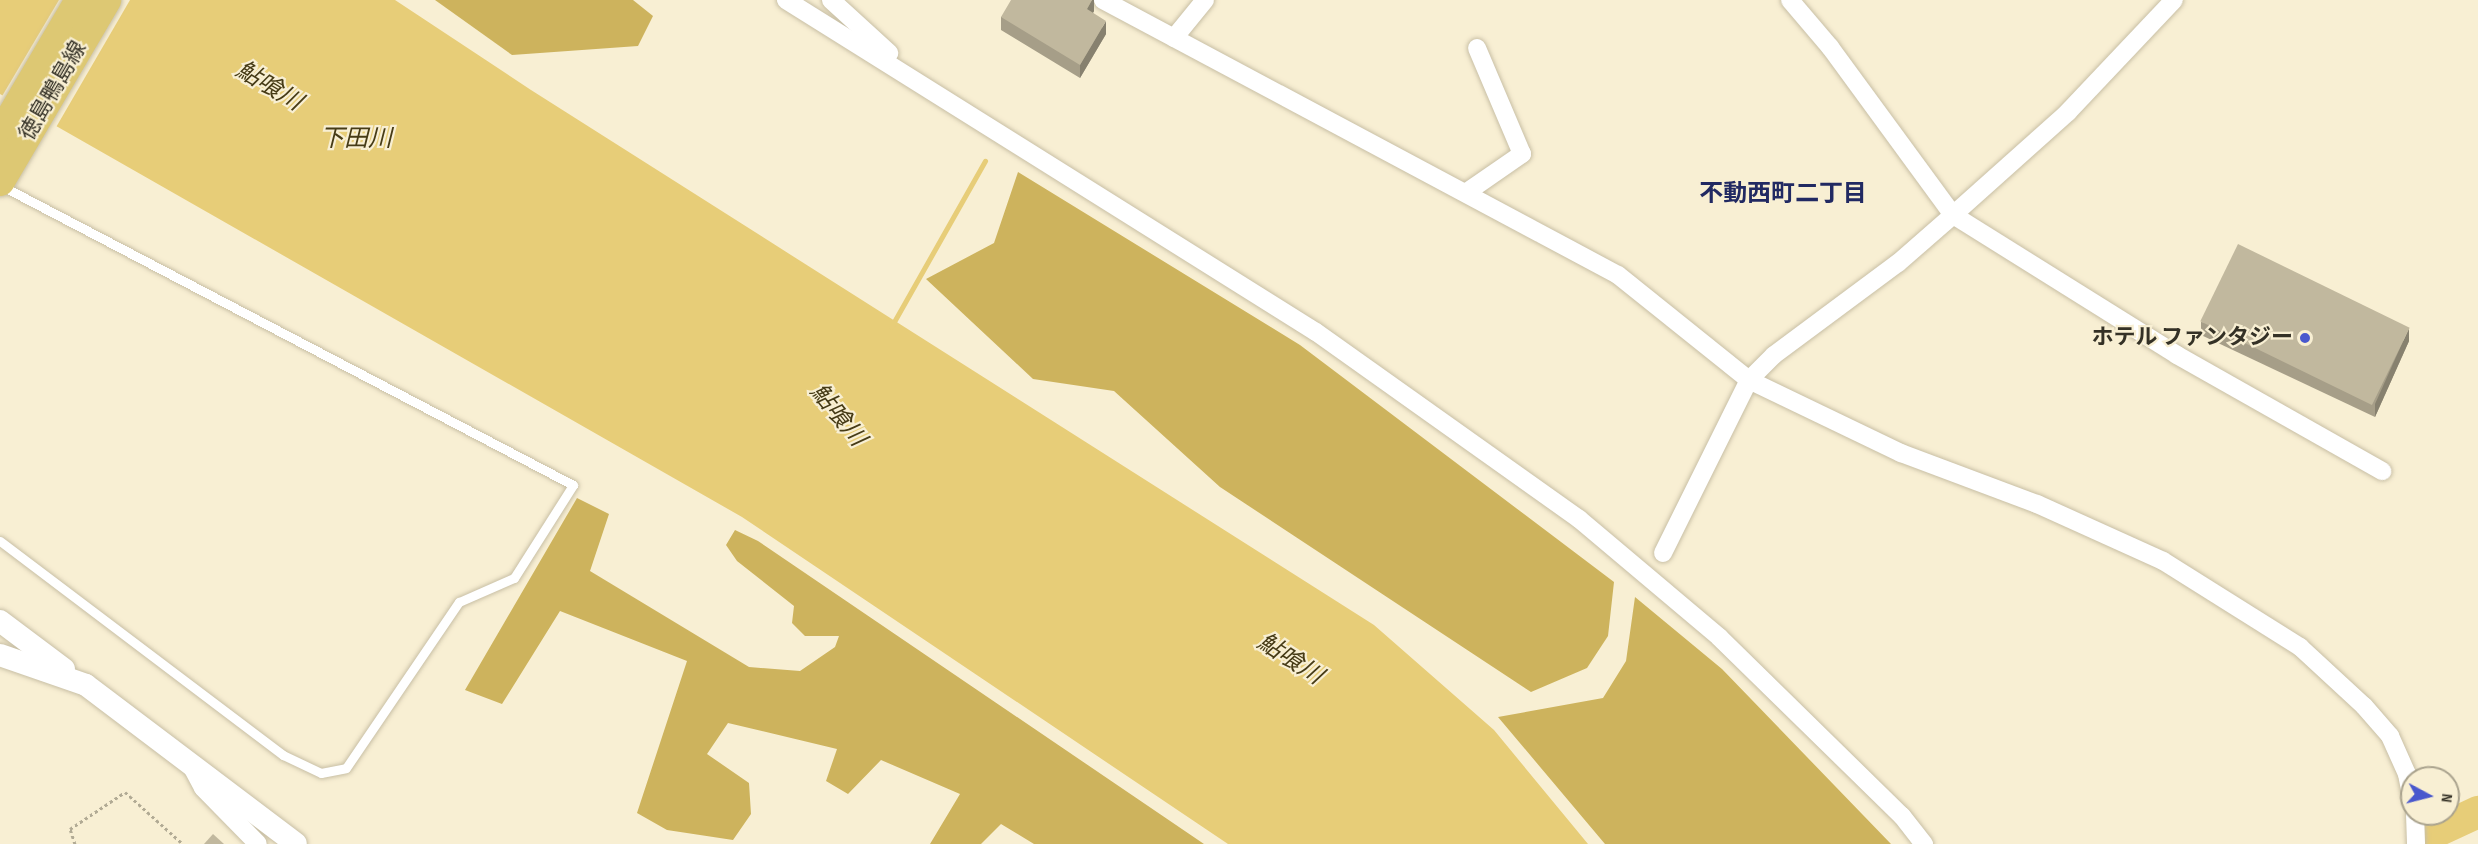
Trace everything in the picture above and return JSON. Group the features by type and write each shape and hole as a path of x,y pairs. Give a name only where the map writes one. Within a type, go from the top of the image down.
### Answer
{"main road":[{"name":"徳島鴨島線","path":"0,136 80,0"},
{"name":"徳島鴨島線","path":"0,183 105,0"}],"street":[{"path":"786,0 920,81 1316,332 1579,519 1719,636 1902,816 1924,844"},
{"path":"831,0 920,81"},
{"path":"1103,0 1467,192 1617,275 1749,380 1901,453 2037,504 2163,561 2300,647 2364,706 2390,736 2403,766"},
{"path":"1174,38 1205,0"},
{"path":"1790,0 1830,47 1953,215 2177,355 2382,471"},
{"path":"1663,553 1749,380 1774,355 1898,263 1953,215 2068,112 2174,0"},
{"path":"1467,192 1522,154 1477,48"},
{"path":"0,621 296,844"},
{"path":"0,655 87,685"},
{"path":"188,761 203,788 258,844"},
{"path":"2415,826 2416,844"}],"lane":[{"path":"0,183 573,485 514,578 459,602 346,768 321,773 283,755 0,541"}],"path":[{"path":"75,844 70,829 125,792 183,844"}],"shaded area":[{"path":"435,0 633,0 653,16 638,46 512,55"},
{"path":"1018,172 1300,345 1614,582 1608,636 1587,668 1531,692 1220,487 1114,391 1033,379 926,279 994,243"},
{"path":"577,498 609,514 590,571 749,667 800,671 835,647 839,636 805,636 792,623 794,606 737,561 726,545 735,530 758,541 1204,844 1034,844 1001,824 981,844 930,844 960,794 881,760 848,794 826,781 837,749 728,723 707,754 749,783 751,814 733,840 667,830 637,813 687,661 560,611 502,704 465,690"},
{"path":"1635,597 1722,669 1891,844 1605,844 1498,717 1603,698 1626,661"}],"water":[{"name":"下田川","path":"0,0 395,0 531,90 1374,625 1494,730 1588,844 1228,844 742,517 0,94"}],"pier":[{"path":"59,0 130,0 55,129 1,98"}],"building":[{"path":"1011,0 1092,0 1087,9 1106,21 1080,65 1001,17"},
{"name":"ホテル ファンタジー","path":"2238,244 2410,328 2372,405 2200,321"},
{"path":"213,834 224,844 204,844"}],"waterway":[{"path":"891,327 985,161"},
{"path":"2433,833 2478,812"}],"place":[{"name":"ホテル ファンタジー","path":"2305,338"}],"district":[{"name":"不動西町二丁目","path":"1783,194"}],"water label":[{"name":"鮎喰川","path":"269,86"},
{"name":"鮎喰川","path":"838,415"},
{"name":"鮎喰川","path":"1290,659"}]}
